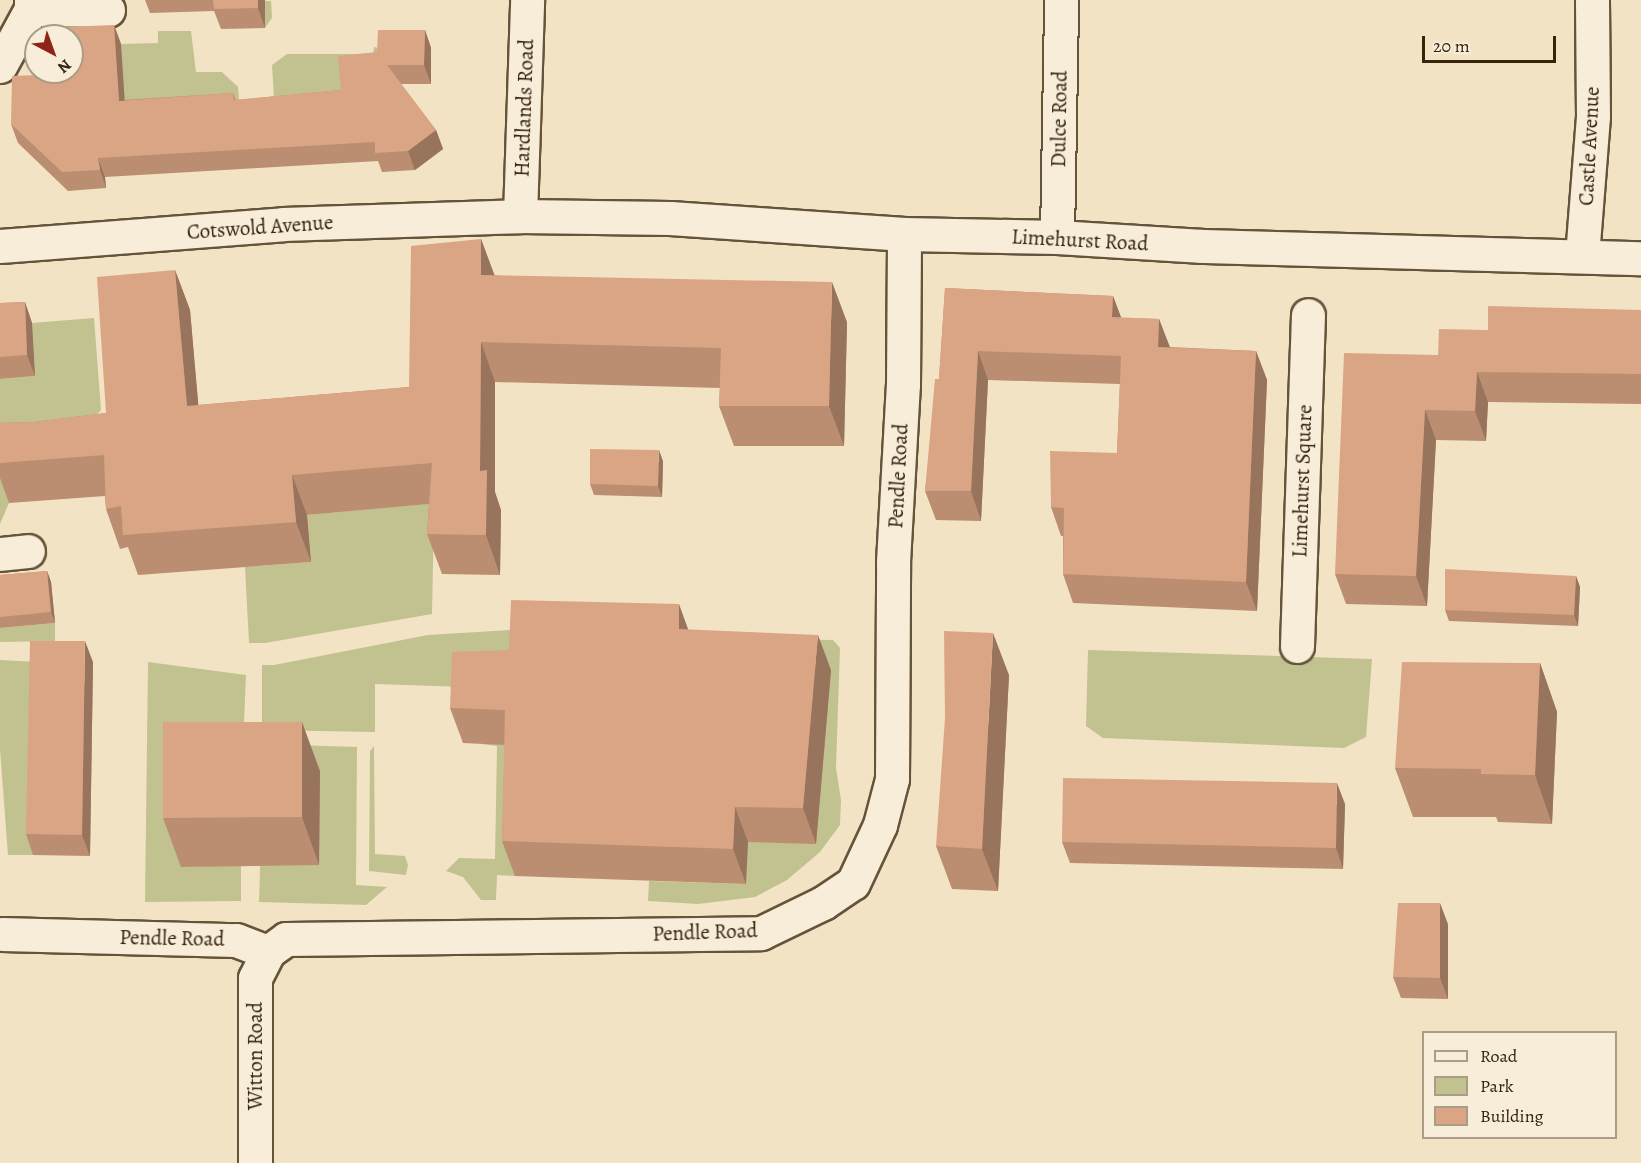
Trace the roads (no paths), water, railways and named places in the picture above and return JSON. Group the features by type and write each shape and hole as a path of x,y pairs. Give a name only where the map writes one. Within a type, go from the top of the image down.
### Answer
{"street":[{"name":"Hardlands Road","path":"520,216 527,0"},
{"name":"Dulce Road","path":"1058,237 1061,0"},
{"name":"Castle Avenue","path":"1582,256 1593,116 1592,0"},
{"path":"0,66 31,5 108,10"},
{"name":"Limehurst Road","path":"520,216 670,218 904,234 1058,237 1215,246 1641,258"},
{"name":"Cotswold Avenue","path":"0,246 283,224 520,216"},
{"name":"Pendle Road","path":"2,934 236,940 268,952 286,939 761,933 823,903 853,883 879,825 892,779 892,585 903,384 904,234"},
{"name":"Limehurst Square","path":"1297,646 1308,315"},
{"name":"Witton Road","path":"255,1163 255,978 268,952"}]}
